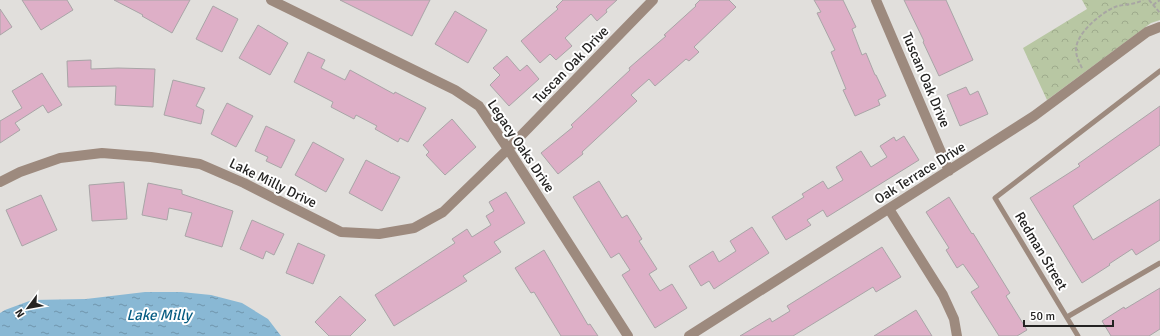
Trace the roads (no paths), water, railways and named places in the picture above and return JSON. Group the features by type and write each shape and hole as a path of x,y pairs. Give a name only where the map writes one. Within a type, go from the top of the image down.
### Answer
{"street":[{"name":"Legacy Oaks Drive","path":"271,0 455,90 479,106 628,336"},
{"name":"Tuscan Oak Drive","path":"508,149 653,0"},
{"name":"Tuscan Oak Drive","path":"876,0 949,171"},
{"name":"Oak Terrace Drive","path":"689,336 1034,116 1147,32 1160,27"},
{"name":"Lake Milly Drive","path":"0,182 20,172 60,158 102,153 151,156 200,164 244,182 341,232 379,234 414,228 443,212 508,149"},
{"path":"889,209 943,295 954,319 957,336"}],"lane":[{"name":"Redman Street","path":"1078,336 995,198 1160,71"},
{"path":"1067,317 1160,263"}],"water":[{"name":"Lake Milly","path":"145,292 181,292 211,295 242,303 268,319 281,336 0,336 0,313 32,300 86,299"}]}
